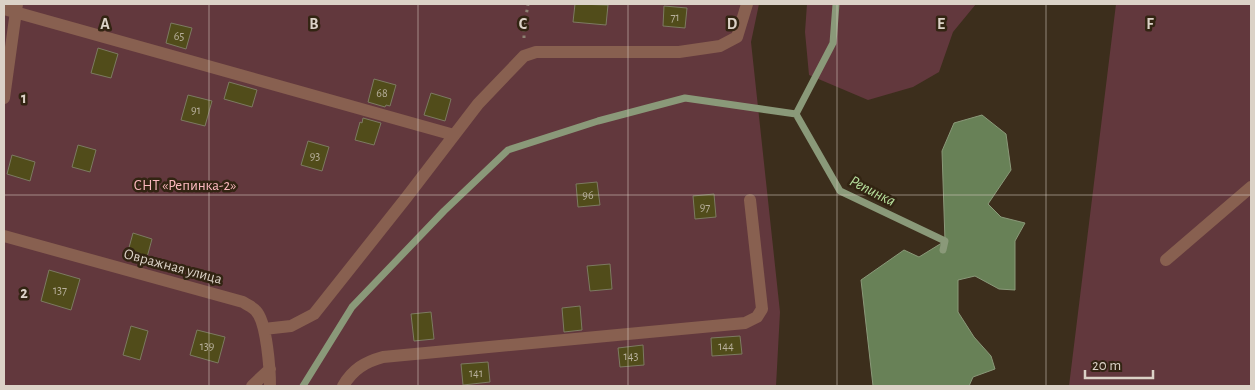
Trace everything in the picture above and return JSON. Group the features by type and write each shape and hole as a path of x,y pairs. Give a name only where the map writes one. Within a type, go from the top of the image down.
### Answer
{"street":[{"path":"264,330 291,326 314,314 478,104 524,56 536,52 679,52 720,46 737,37 747,4"},
{"path":"4,98 12,9 454,135"},
{"path":"1166,260 1251,187"},
{"path":"343,386 354,370 368,362 383,357 745,323 757,318 762,309 750,200"},
{"name":"Овражная улица","path":"4,236 243,302 257,312 264,330 270,369 270,386"},
{"path":"252,386 270,369"}],"path":[{"path":"524,56 524,29 528,4"}],"green space":[{"name":"СНТ «Репинка-2»","path":"4,4 759,4 751,42 780,312 776,386 4,386"},
{"path":"807,4 976,4 953,32 939,72 913,87 868,100 809,75 805,32"},
{"path":"1116,4 1251,4 1251,386 1069,386"}],"shaded area":[{"path":"982,115 1006,134 1011,170 988,204 1001,217 1025,223 1015,241 1015,290 999,289 975,276 958,280 958,312 974,337 991,356 995,369 973,377 969,386 873,386 861,280 904,250 919,257 945,241 942,151 954,123"}],"building":[{"path":"575,4 608,5 606,25 573,22"},
{"path":"664,6 687,8 685,28 663,26"},
{"path":"171,23 192,28 186,49 166,43"},
{"path":"98,48 118,54 111,78 91,73"},
{"path":"374,79 396,85 390,106 386,105 385,107 368,102"},
{"path":"229,82 257,90 252,107 224,99"},
{"path":"431,93 451,99 445,121 424,115"},
{"path":"188,95 212,101 205,126 181,120"},
{"path":"363,118 381,123 374,145 355,140"},
{"path":"308,141 329,147 322,171 301,165"},
{"path":"78,145 96,150 90,172 72,167"},
{"path":"12,155 35,162 30,181 7,174"},
{"path":"597,182 600,205 578,207 576,184"},
{"path":"714,194 716,217 695,219 693,196"},
{"path":"133,233 152,239 146,261 127,255"},
{"path":"610,264 612,289 590,291 587,266"},
{"path":"49,270 80,279 71,310 41,301"},
{"path":"580,306 582,330 564,332 562,308"},
{"path":"431,312 434,339 414,341 411,314"},
{"path":"131,326 148,331 140,360 123,355"},
{"path":"197,330 225,337 218,363 190,355"},
{"path":"740,336 742,354 712,356 711,338"},
{"path":"643,345 644,365 620,367 618,348"},
{"path":"488,362 490,382 463,385 461,364"}],"waterway":[{"name":"Репинка","path":"836,4 833,43 796,114 840,191 945,241 943,250"},
{"path":"303,386 352,307 444,211 508,150 598,121 685,98 796,114"}]}
